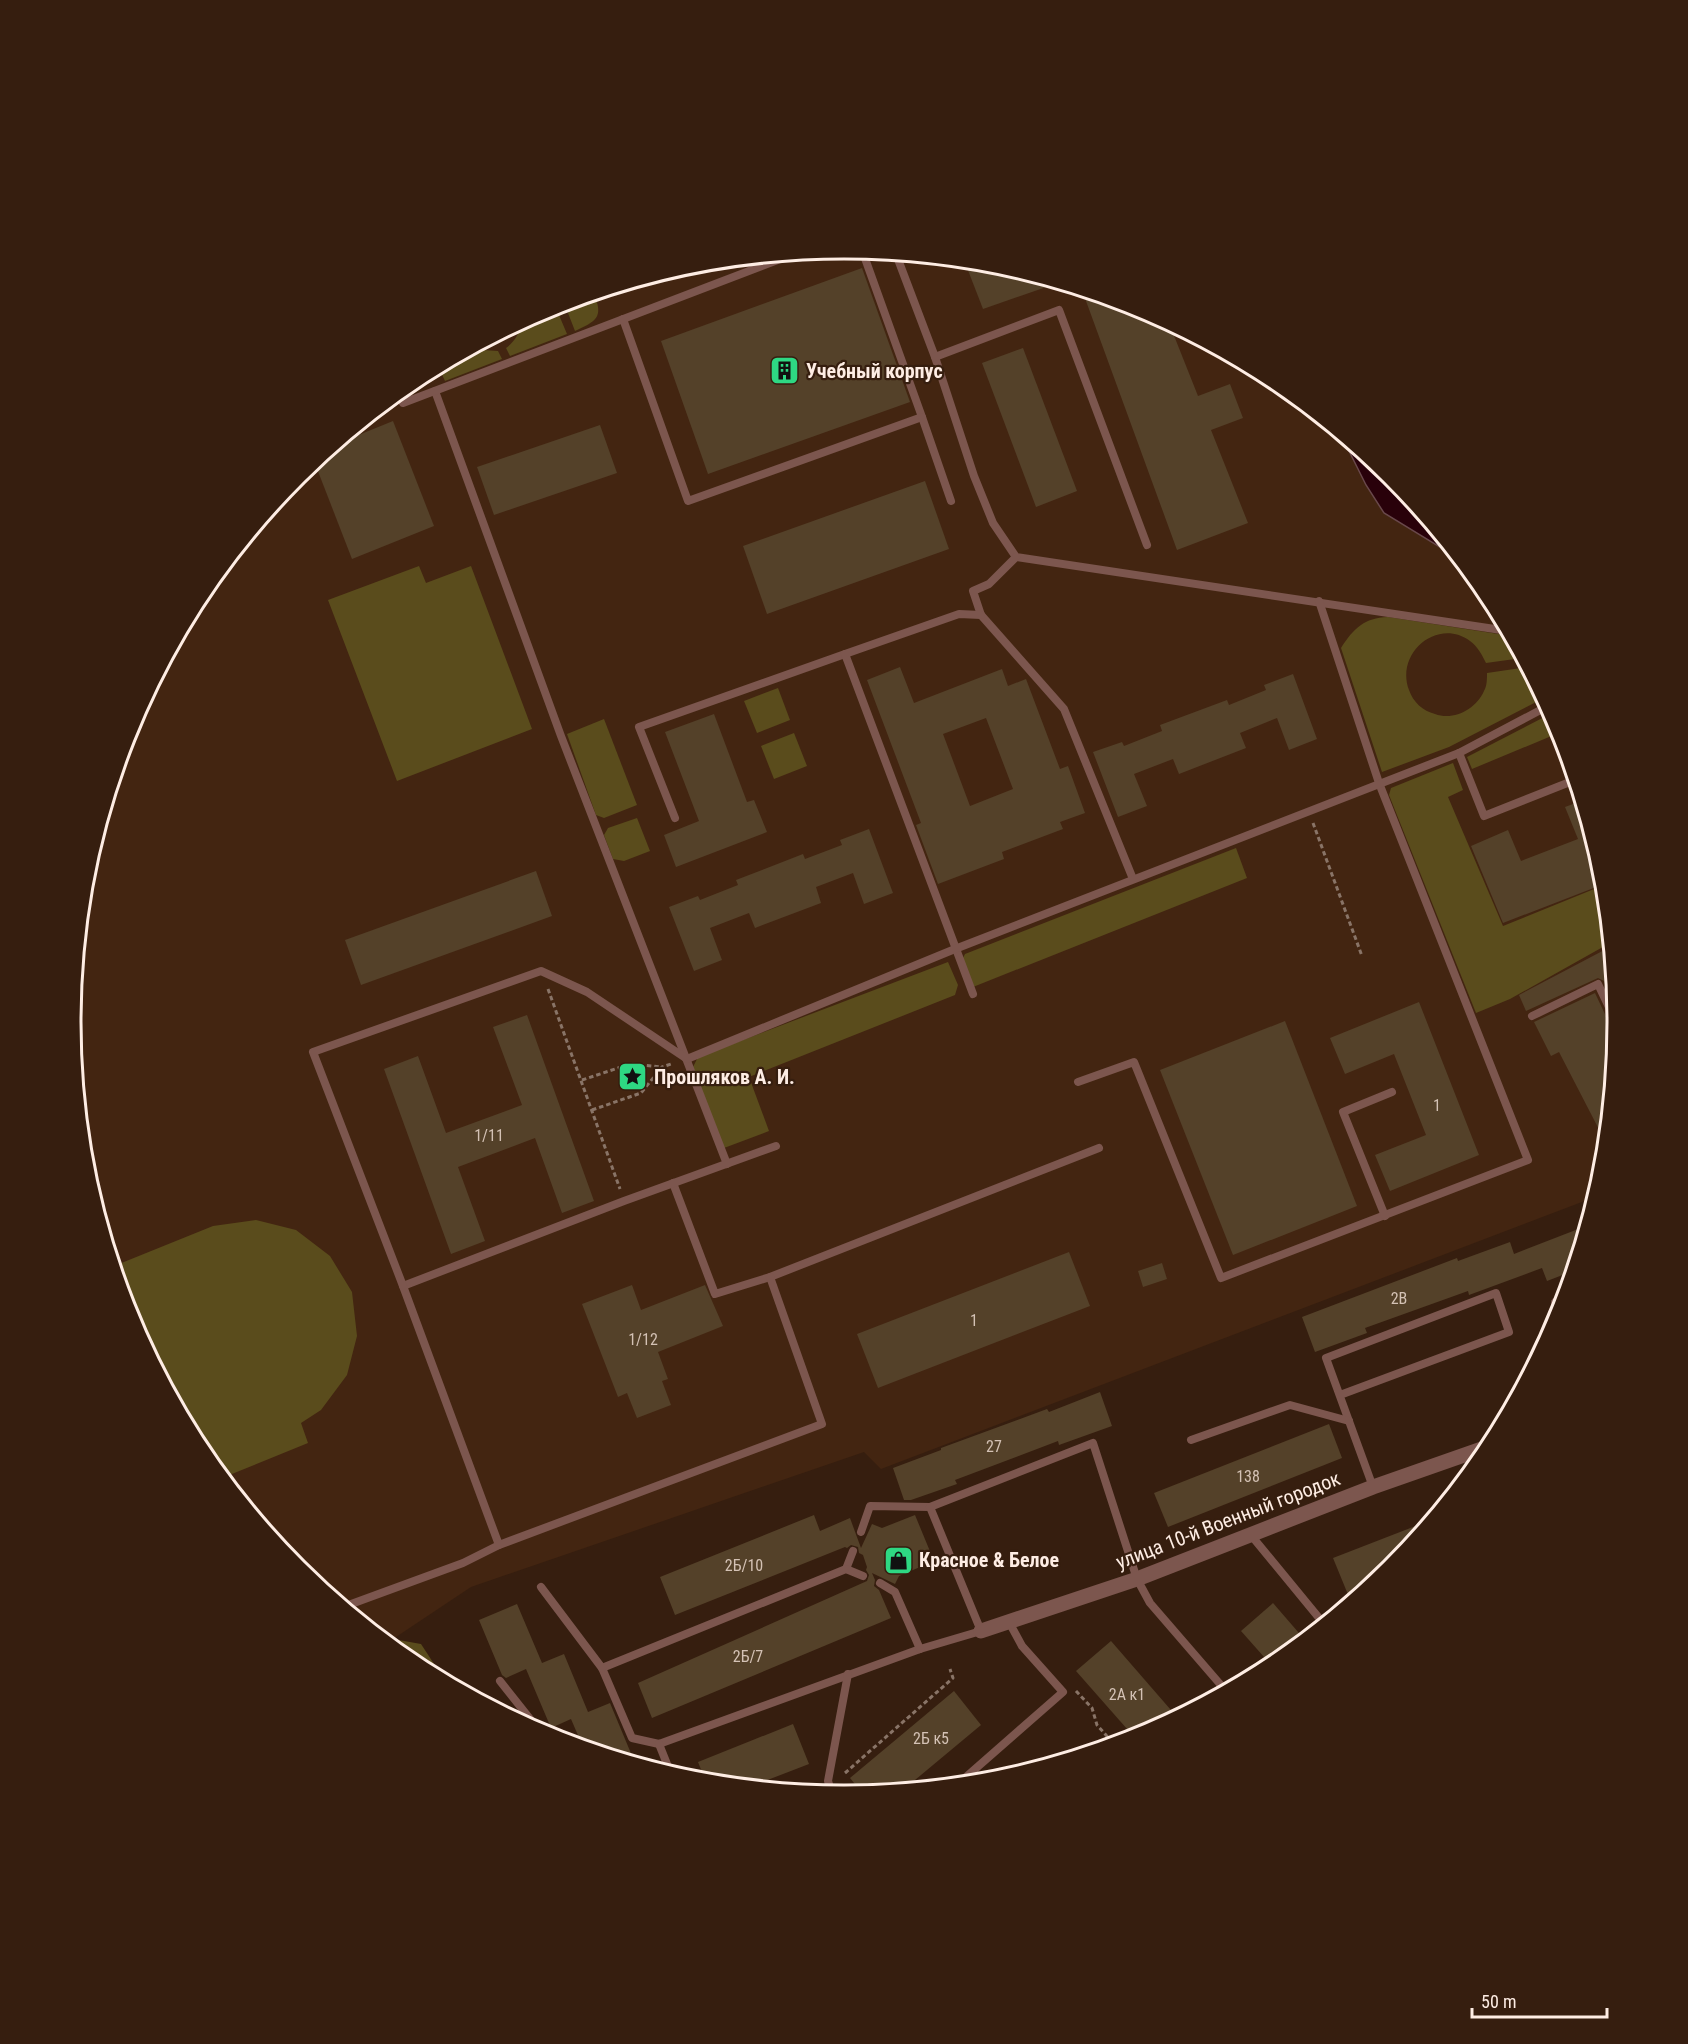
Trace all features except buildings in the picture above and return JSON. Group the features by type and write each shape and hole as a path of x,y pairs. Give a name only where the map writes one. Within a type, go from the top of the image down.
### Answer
{"street":[{"name":"улица 10-й Военный городок","path":"981,1631 1137,1579 1373,1487 1474,1452"}],"lane":[{"path":"866,260 951,501"},
{"path":"899,261 935,357 974,476 993,523 1016,557 1498,629"},
{"path":"402,401 403,403 435,391 768,264"},
{"path":"935,357 1059,309 1147,545"},
{"path":"623,318 688,501 922,417"},
{"path":"435,391 561,736 727,1164"},
{"path":"1016,557 989,584 974,591 981,615 1064,709 1133,879"},
{"path":"1078,1083 1134,1062 1221,1278 1528,1160 1379,783 1319,601"},
{"path":"675,818 639,727 959,614 981,615"},
{"path":"845,654 973,994"},
{"path":"687,1059 955,949 1459,753 1540,710"},
{"path":"1459,753 1484,816 1569,783"},
{"path":"499,1545 404,1286 313,1052 541,970 587,992 687,1059"},
{"path":"1532,1016 1598,984 1606,1001"},
{"path":"1385,1216 1343,1112 1392,1092"},
{"path":"404,1286 776,1146"},
{"path":"673,1183 715,1294 770,1277 1099,1148"},
{"path":"351,1604 463,1563 499,1545 822,1424 770,1277"},
{"path":"1340,1395 1509,1332 1496,1293 1326,1358 1373,1487"},
{"path":"1191,1440 1290,1405 1349,1421"},
{"path":"861,1532 870,1506 930,1507 1093,1443 1137,1579 1150,1603 1221,1685"},
{"path":"541,1587 602,1668 632,1738 659,1744 920,1648 981,1631 930,1507"},
{"path":"1250,1534 1319,1618"},
{"path":"846,1569 853,1551"},
{"path":"602,1668 846,1569 863,1576"},
{"path":"880,1583 895,1592 920,1648"},
{"path":"970,1774 1063,1692 1022,1646 1009,1622"},
{"path":"829,1784 848,1674"},
{"path":"500,1681 527,1715"},
{"path":"659,1744 667,1764"}],"path":[{"path":"1309,812 1362,956"},
{"path":"541,970 624,1202"},
{"path":"582,1080 630,1064 662,1067 687,1059"},
{"path":"592,1110 641,1093 662,1067"},
{"path":"845,1773 953,1678 950,1669"}],"shaded area":[{"path":"844,259 944,266 993,274 1089,299 1136,317 1226,361 1268,388 1347,448 1384,482 1418,519 1478,598 1505,641 1549,730 1567,777 1581,825 1600,922 1605,972 1607,1022 1605,1072 1600,1122 1585,1201 881,1469 864,1452 471,1587 395,1638 341,1596 304,1562 270,1525 210,1446 183,1403 160,1359 121,1267 96,1171 88,1122 81,1022 83,972 96,873 121,777 139,730 183,640 210,598 270,519 304,482 380,417 463,361 507,338 599,299 647,285 744,266 794,261"},
{"path":"596,300 598,314 596,318 575,331 568,313 570,310"},
{"path":"558,315 567,334 510,356 506,348 518,333"},
{"path":"484,350 498,351 502,359 445,381 442,374"},
{"path":"1348,449 1384,482 1441,548 1384,513 1366,485"},
{"path":"419,566 426,583 471,566 532,729 397,781 328,600"},
{"path":"1388,617 1501,634 1514,659 1486,663 1478,648 1470,641 1445,633 1433,636 1413,652 1406,677 1413,698 1426,711 1442,716 1464,712 1476,703 1486,687 1487,673 1519,668 1536,702 1449,747 1382,772 1341,648 1360,625"},
{"path":"778,688 790,720 757,733 744,701"},
{"path":"1543,718 1551,736 1472,769 1467,757"},
{"path":"604,719 637,805 604,818 596,815 567,734"},
{"path":"794,733 807,766 774,779 761,746"},
{"path":"1453,763 1463,790 1448,797 1503,926 1595,889 1603,947 1510,999 1476,1013 1389,795 1391,788"},
{"path":"637,818 650,851 624,861 613,859 604,835 608,828"},
{"path":"1236,848 1247,878 973,987 962,960 965,954"},
{"path":"948,962 958,985 955,995 749,1077 769,1131 724,1148 693,1067 698,1057"},
{"path":"256,1220 296,1230 330,1256 352,1292 357,1336 347,1375 321,1410 301,1423 308,1443 231,1474 183,1403 139,1314 120,1264 213,1226"},
{"path":"398,1640 421,1644 435,1666"}],"place":[{"name":"Учебный корпус","path":"785,371"},
{"name":"Прошляков А. И.","path":"633,1077"},
{"name":"Красное & Белое","path":"898,1560"}]}
